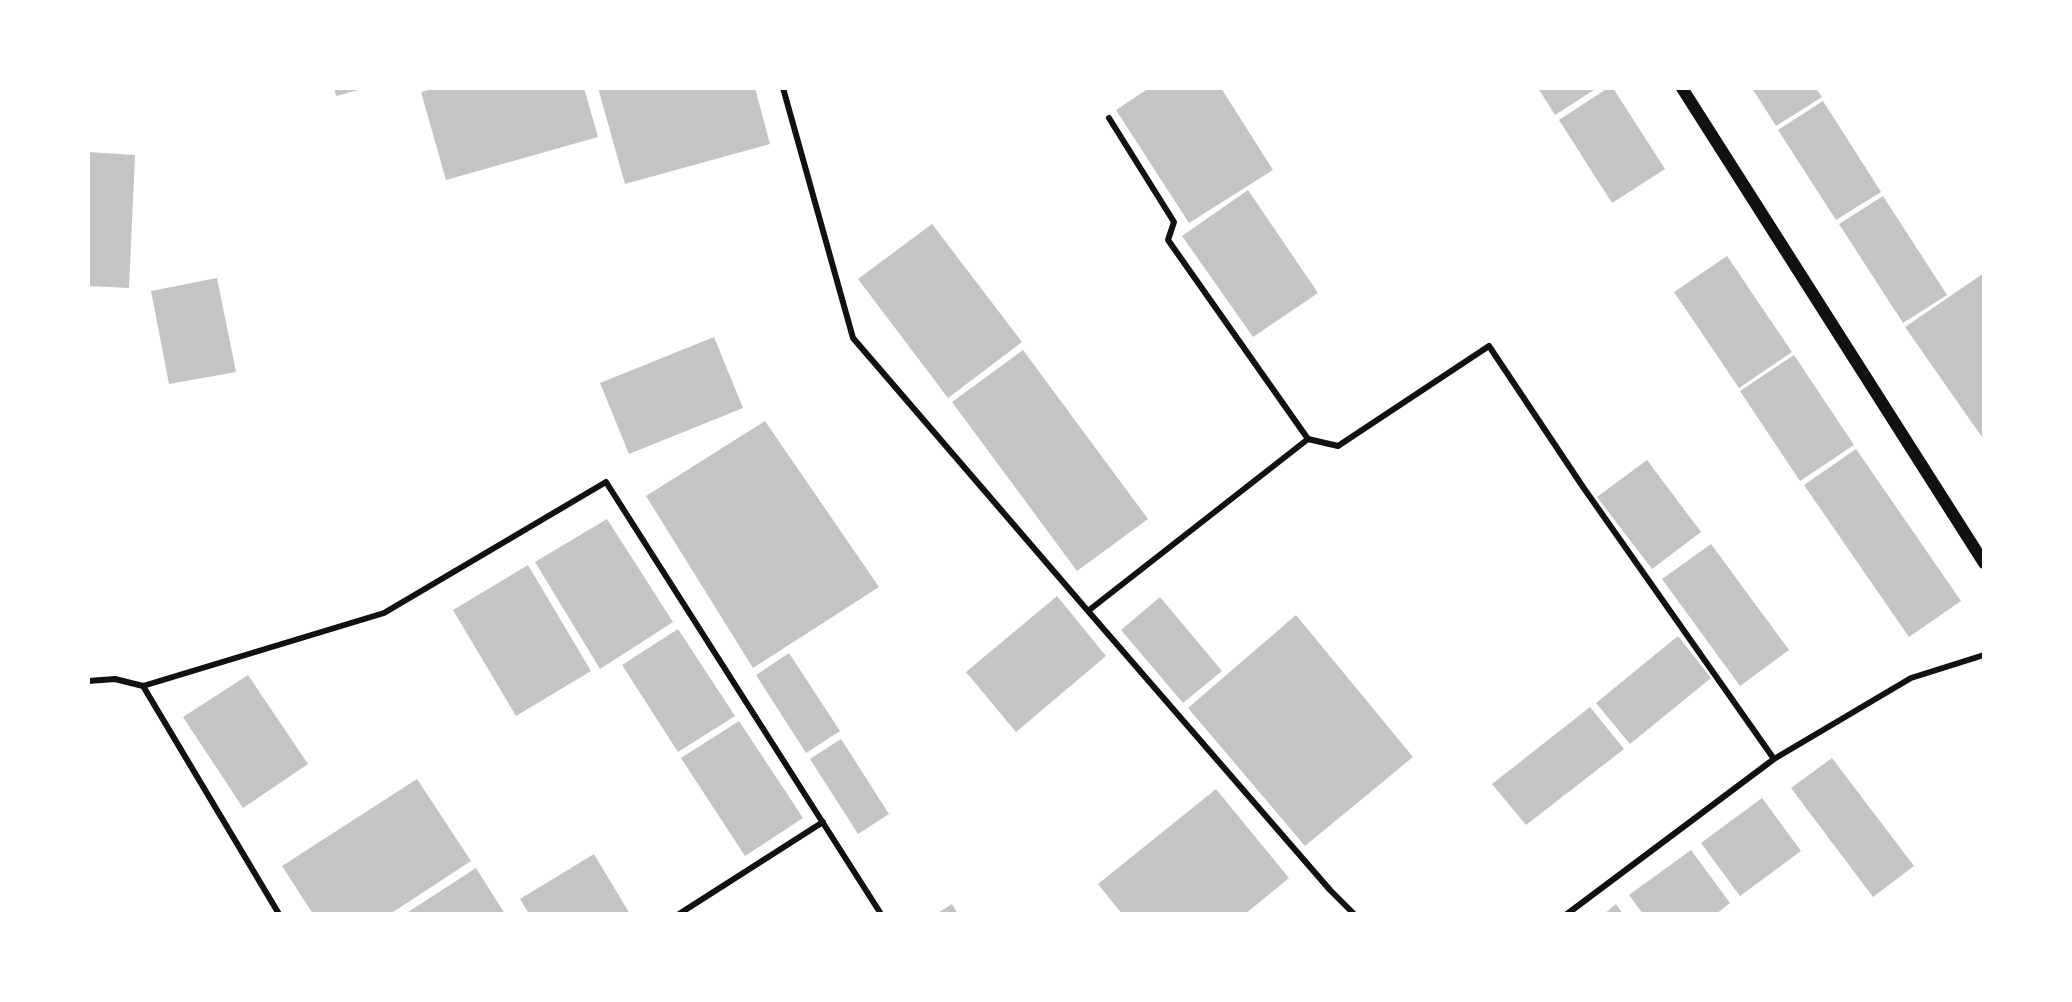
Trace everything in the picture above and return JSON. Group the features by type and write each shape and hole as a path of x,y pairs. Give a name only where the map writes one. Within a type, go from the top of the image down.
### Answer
{"main road":[{"path":"1682,88 1983,563"}],"street":[{"path":"783,88 853,338 1330,890 1354,914"},
{"path":"1108,118 1174,222 1168,240 1308,439 1338,446 1489,346 1583,487 1774,759"},
{"path":"1088,610 1308,439"},
{"path":"88,681 115,679 143,686 384,613 606,482 881,914"},
{"path":"1567,914 1774,759 1911,678 1983,655"},
{"path":"143,686 279,914"},
{"path":"679,914 823,822"}],"building":[{"path":"334,88 362,88 362,89 336,96"},
{"path":"436,88 584,88 598,137 446,180 421,92"},
{"path":"598,88 755,88 770,144 625,184"},
{"path":"1149,88 1221,88 1273,170 1189,223 1116,110"},
{"path":"1538,88 1597,88 1555,115"},
{"path":"1608,88 1613,88 1665,169 1612,203 1559,120"},
{"path":"1752,88 1816,88 1822,97 1776,126"},
{"path":"1823,101 1881,192 1836,220 1778,130"},
{"path":"88,152 135,155 129,288 88,286"},
{"path":"1248,190 1318,293 1253,337 1182,236"},
{"path":"1883,196 1947,295 1903,323 1839,224"},
{"path":"932,224 1022,342 948,398 858,279"},
{"path":"1727,256 1792,352 1739,388 1674,292"},
{"path":"1984,273 1984,440 1905,327"},
{"path":"217,278 236,372 169,384 151,291"},
{"path":"714,337 743,408 629,454 600,383"},
{"path":"1023,350 1148,519 1077,571 952,402"},
{"path":"1794,355 1854,445 1800,481 1740,391"},
{"path":"765,421 879,587 753,668 646,496"},
{"path":"1856,449 1961,601 1909,637 1804,485"},
{"path":"1647,460 1701,532 1652,569 1597,497"},
{"path":"607,519 673,622 600,669 535,562"},
{"path":"1711,544 1789,650 1740,686 1662,579"},
{"path":"528,565 591,671 516,716 453,610"},
{"path":"1057,596 1106,656 1016,732 966,672"},
{"path":"1160,597 1222,671 1183,703 1121,630"},
{"path":"1296,615 1413,757 1305,846 1188,708"},
{"path":"678,629 735,716 678,752 622,665"},
{"path":"1678,636 1711,678 1630,744 1596,703"},
{"path":"789,653 840,731 806,753 756,675"},
{"path":"248,675 308,764 243,808 183,717"},
{"path":"1590,707 1624,749 1526,825 1492,784"},
{"path":"739,721 803,818 745,856 681,758"},
{"path":"841,739 889,814 858,834 810,759"},
{"path":"1832,758 1914,866 1873,897 1791,788"},
{"path":"417,779 471,861 390,914 313,914 282,866"},
{"path":"1216,789 1289,878 1245,914 1122,914 1098,884"},
{"path":"1762,798 1801,851 1740,896 1701,843"},
{"path":"1691,850 1730,903 1716,914 1643,914 1629,895"},
{"path":"594,854 630,914 529,914 520,899"},
{"path":"476,868 505,914 405,914"},
{"path":"952,904 958,914 936,914"},
{"path":"1616,904 1623,914 1604,914"}]}
